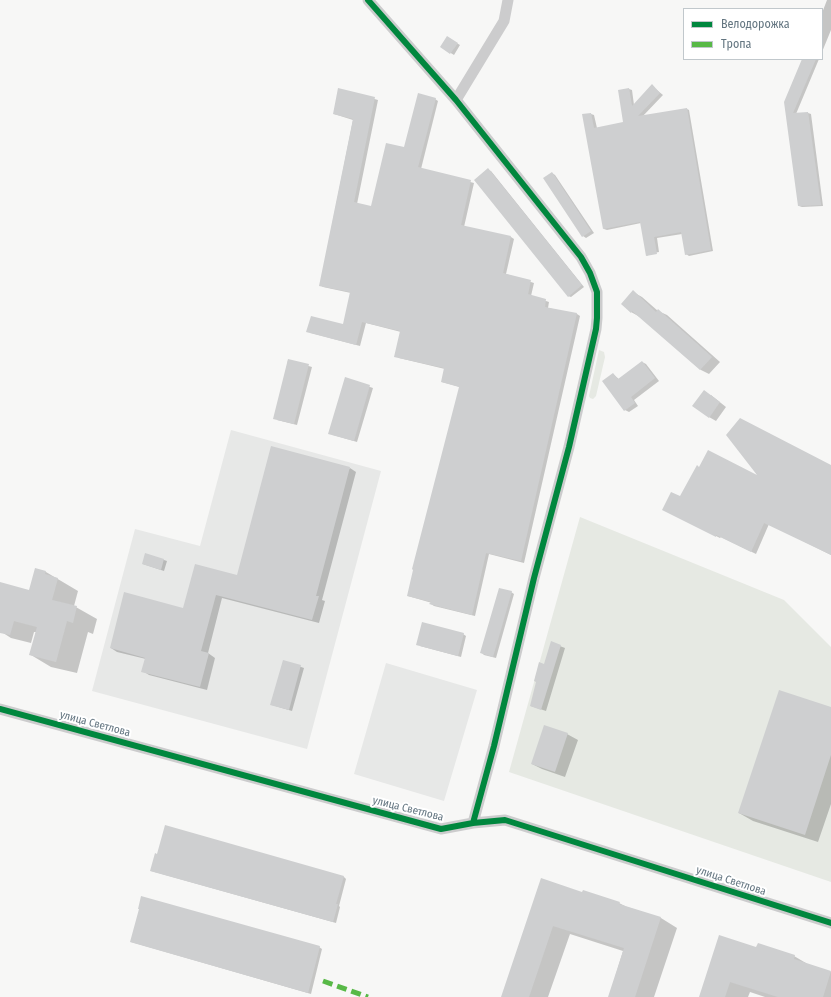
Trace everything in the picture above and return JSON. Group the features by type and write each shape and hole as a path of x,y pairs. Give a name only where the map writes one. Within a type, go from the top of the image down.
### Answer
{"street":[{"path":"368,0 456,100 581,257 590,273 597,292 596,329 569,448 534,578 494,746 473,823"},
{"path":"456,100 504,21 508,0"},
{"name":"улица Светлова","path":"0,709 441,829 473,823 505,820 831,923"}],"shaded area":[{"path":"599,350 604,352 605,357 596,396 593,399 589,396"},
{"path":"231,430 381,471 307,749 92,691 135,529 200,546"},
{"path":"580,517 784,600 831,647 831,882 509,772"},
{"path":"386,663 477,690 444,801 354,774"}],"building":[{"path":"447,36 458,43 450,54 440,47"},
{"path":"802,60 816,60 793,113 808,112 821,205 798,206 784,102"},
{"path":"652,84 660,93 638,116 687,108 711,250 685,255 681,232 654,237 657,254 646,256 640,222 603,229 582,114 591,113 594,128 623,122 618,90 629,88 632,106"},
{"path":"338,88 375,97 354,202 371,206 386,143 404,147 418,93 436,98 418,167 471,180 461,225 511,236 503,273 531,280 528,294 546,299 545,307 577,313 521,561 486,553 472,615 429,604 431,602 407,596 412,569 459,387 441,382 444,368 394,357 400,331 362,322 356,345 306,332 311,316 343,324 350,292 319,286 353,119 333,114"},
{"path":"488,168 582,285 568,297 474,180"},
{"path":"552,172 591,231 582,237 543,178"},
{"path":"633,290 656,312 658,309 712,357 700,370 632,311 631,313 621,304"},
{"path":"288,359 309,364 294,424 273,419"},
{"path":"642,361 655,378 631,397 635,403 624,411 602,381 613,373 618,379"},
{"path":"345,377 370,385 354,441 328,434"},
{"path":"704,390 720,402 709,418 692,406"},
{"path":"740,418 831,465 831,555 764,523 751,552 716,535 716,537 662,510 671,492 680,496 697,465 699,467 708,450 757,475 726,435"},
{"path":"271,446 350,467 316,596 319,596 312,620 216,595 201,651 209,653 200,687 141,672 145,658 110,648 124,592 183,608 195,564 237,575"},
{"path":"145,553 164,559 161,570 142,564"},
{"path":"35,568 46,571 45,574 58,578 52,600 77,606 73,623 67,621 56,662 29,655 37,627 14,621 10,635 0,633 0,582 29,590"},
{"path":"499,588 512,591 493,657 480,653"},
{"path":"422,622 464,633 458,656 416,645"},
{"path":"551,641 561,645 541,710 530,706 539,662 544,664"},
{"path":"283,660 301,665 289,710 270,705"},
{"path":"779,690 831,707 831,755 805,835 738,813"},
{"path":"544,725 568,733 555,772 531,764"},
{"path":"165,825 344,876 336,904 338,904 333,922 150,871 155,853 157,854"},
{"path":"541,878 582,892 583,890 620,902 619,904 661,917 635,997 608,997 624,948 553,926 529,997 501,997"},
{"path":"141,896 320,946 308,993 130,942"},
{"path":"719,935 756,947 758,943 795,955 794,959 831,971 823,997 778,997 730,982 725,997 699,997"}],"marked path":[{"path":"323,981 368,997"}],"cycle path":[{"path":"368,0 456,100 581,257 590,273 597,292 596,329 569,447 534,578 494,746 473,823"},
{"path":"0,709 441,829 473,823 505,820 831,923"}]}
